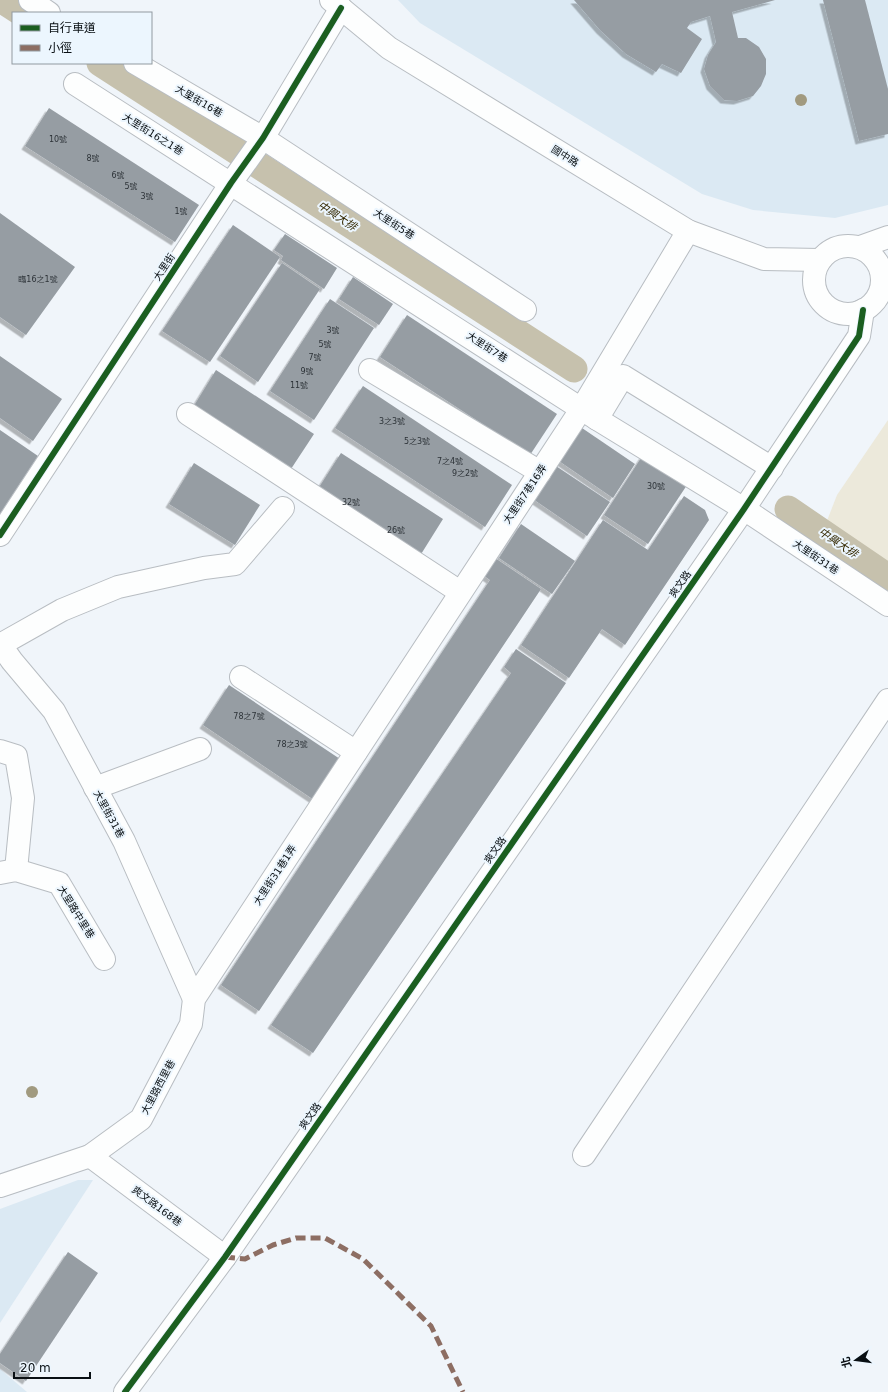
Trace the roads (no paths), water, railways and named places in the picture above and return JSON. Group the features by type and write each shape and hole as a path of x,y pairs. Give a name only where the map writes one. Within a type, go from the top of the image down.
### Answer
{"street":[{"path":"30,0 48,12"},
{"name":"大里街","path":"0,535 231,183 263,138 336,4"},
{"name":"國中路","path":"336,4 389,48 688,231 764,259 820,260"},
{"name":"大里街16巷","path":"137,64 263,138"},
{"name":"大里街16之1巷","path":"75,84 231,183"},
{"name":"大里街5巷","path":"263,138 525,310"},
{"name":"大里街7巷","path":"231,183 589,413 744,509"},
{"name":"大里街7巷16弄","path":"356,752 540,472 589,413 688,231"},
{"path":"860,247 888,237"},
{"path":"849,245 860,247 869,252 877,261 885,280 878,298 863,310 845,314 833,311 823,304 816,294 813,282 814,270 820,260 837,246 849,245"},
{"name":"爽文路","path":"125,1392 225,1256 772,468 859,336 863,310"},
{"path":"370,370 540,472"},
{"path":"589,413 623,376 772,468"},
{"path":"188,414 460,592"},
{"path":"0,644 62,610 118,587 204,568 235,564 283,508"},
{"name":"大里街31巷","path":"744,509 888,605"},
{"name":"大里街31巷","path":"0,644 12,661 54,711 124,841 194,998"},
{"path":"241,677 356,752"},
{"path":"584,1155 888,700"},
{"path":"95,788 200,749"},
{"name":"大里街31巷1弄","path":"194,998 356,752"},
{"name":"大里路中里巷","path":"8,754 23,798 8,872 59,883 104,959"},
{"name":"大里路西里巷","path":"0,1186 90,1156 141,1119 191,1024 194,998"},
{"name":"爽文路168巷","path":"90,1156 225,1256"}],"waterway":[{"name":"中興大排","path":"2,0 20,12"},
{"name":"中興大排","path":"102,64 574,369"},
{"name":"中興大排","path":"788,509 888,577"}]}
